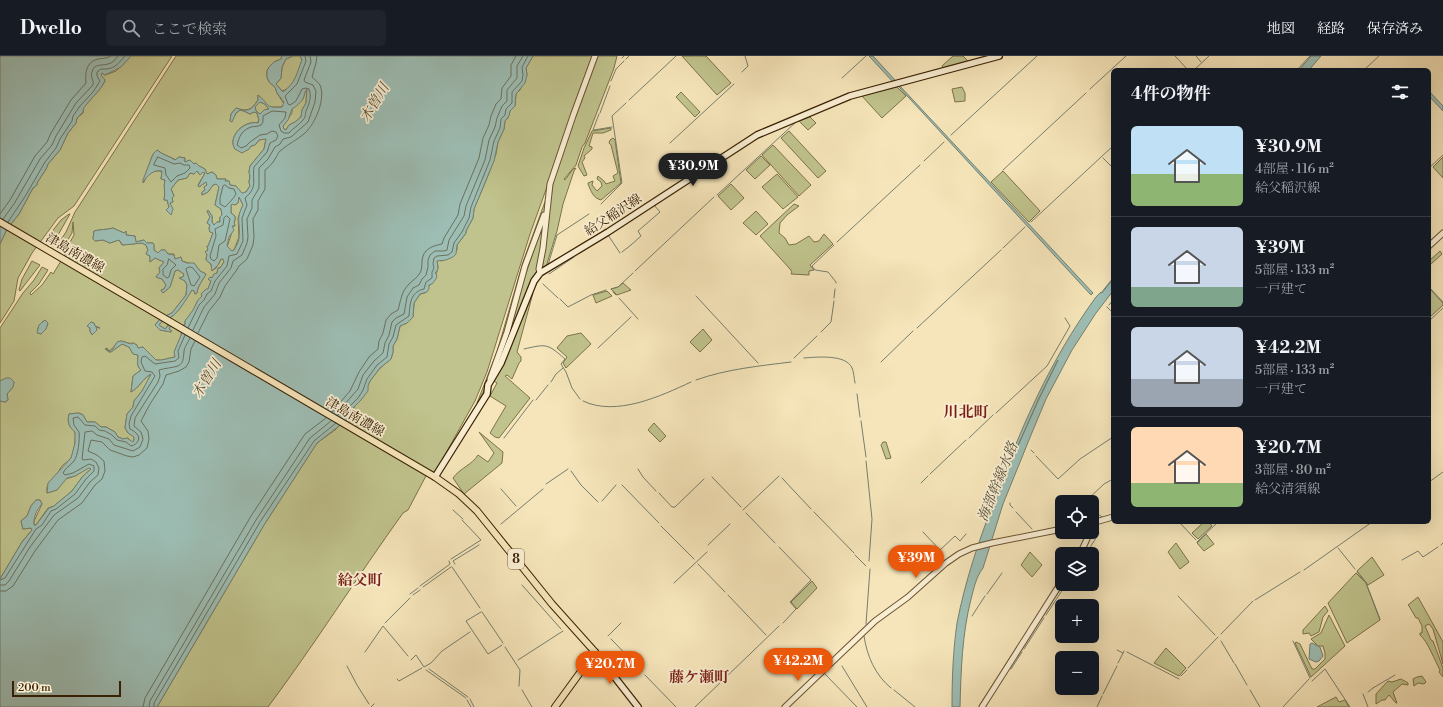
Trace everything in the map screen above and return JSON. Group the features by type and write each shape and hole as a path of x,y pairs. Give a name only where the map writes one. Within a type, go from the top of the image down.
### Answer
{"main road":[{"name":"給父稲沢線","path":"432,475 487,394 488,385 501,363 534,281 540,273 614,228 757,134 850,96 999,56"},
{"name":"津島南濃線","path":"0,222 432,475 459,494 477,511 552,604 595,652"},
{"path":"555,707 595,652 638,707"}],"street":[{"path":"540,273 550,184 573,116 596,56"},
{"path":"488,385 507,332 525,266 546,209"},
{"path":"1431,244 1443,233"},
{"path":"1099,521 1111,518"},
{"path":"785,707 875,621 908,597 946,562 972,548 1055,530"},
{"path":"982,707 1056,591"}],"green space":[{"path":"131,56 172,56 74,206 58,218 32,253 18,278 14,301 0,323 0,244 7,229 19,214 48,164 60,150 68,133 76,123 77,118 83,113 83,108 105,81 100,75 102,73 105,75 116,71"},
{"path":"176,56 282,56 281,59 274,62 269,67 267,77 269,82 275,87 284,104 281,107 269,107 258,95 258,100 251,108 244,110 236,108 231,114 231,122 236,113 240,110 250,114 254,112 257,113 259,120 257,123 247,124 238,130 233,139 235,149 242,152 255,145 259,140 266,138 264,149 250,166 250,186 245,193 242,194 236,186 230,185 229,181 225,181 226,179 217,179 216,175 212,172 207,174 205,169 196,163 194,164 190,160 185,162 185,158 179,157 176,160 157,150 153,154 143,182 151,173 157,171 162,172 161,179 165,180 164,200 167,200 169,207 166,210 171,215 172,209 170,203 173,202 172,198 174,196 171,189 178,180 187,178 190,173 194,174 197,171 200,175 203,172 205,173 198,185 199,187 206,182 207,185 204,187 205,190 202,192 202,195 208,192 213,185 216,184 219,187 215,205 221,209 222,215 220,217 220,222 217,222 214,225 212,222 212,216 208,210 207,211 210,217 207,223 210,225 210,232 213,233 208,247 207,246 208,250 205,252 207,254 206,260 211,264 212,271 216,268 222,258 222,254 225,255 223,259 224,262 220,268 218,268 217,273 214,274 212,278 210,277 208,279 211,281 208,289 198,300 193,311 185,321 185,325 179,326 172,324 168,325 165,329 159,325 175,314 192,290 195,294 197,293 206,274 200,271 194,263 192,264 182,261 181,257 175,259 174,254 168,254 165,250 161,250 158,253 154,250 153,243 147,243 144,240 136,242 135,236 126,235 126,231 124,233 113,228 94,231 93,239 95,241 103,240 110,243 119,240 122,245 142,243 146,245 148,250 146,254 150,256 150,262 155,258 164,262 159,268 160,272 156,277 162,279 166,285 164,289 161,290 163,293 170,287 175,271 178,270 184,274 183,277 180,278 185,281 187,285 186,295 172,313 161,318 155,325 160,330 171,332 172,331 169,329 171,325 181,328 182,332 175,357 163,360 156,360 143,347 138,348 137,345 133,343 120,341 109,351 107,348 105,349 109,352 111,352 122,344 129,347 133,354 138,355 138,365 141,370 133,376 131,392 152,374 134,401 133,407 127,414 125,428 128,433 134,436 134,441 131,442 128,438 123,439 118,437 115,432 106,427 101,427 95,422 87,422 83,415 79,413 69,414 69,424 75,432 73,454 49,483 47,493 57,490 65,479 75,476 89,467 91,469 83,476 72,491 54,506 48,508 36,525 34,525 34,521 42,504 40,500 36,500 31,506 27,516 21,521 23,529 31,528 32,530 22,542 0,579 0,401 5,402 8,400 7,394 13,387 14,382 8,378 0,381 0,328 42,267 48,270 39,284 30,293 31,295 42,285 51,272 53,274 67,251 66,249 74,235 73,222 72,233 63,248 58,244 66,232 75,212","holes":["45,320 48,323 46,329 41,334 38,333 38,327","91,322 100,328 96,327 97,330 92,335 90,328 87,326"]},
{"path":"293,56 300,56 302,60 293,83 282,91 276,84 281,78 282,67 286,59"},
{"path":"533,56 594,56 530,234 487,372 475,401 433,476 427,474 408,510 403,513 268,707 157,707 264,525 317,443 335,430 349,416 370,381 380,368 391,359 393,346 397,339 400,326 407,323 413,317 414,303 420,294 425,293 437,272 437,261 442,261 457,250 457,245 466,233 473,218 474,209 496,154 498,142 504,129 505,121 508,118 510,111 515,106 516,94 520,90 527,75 526,68"},
{"path":"597,56 617,56 614,68 576,165 564,179 565,180 573,169 576,168 563,204 557,231 546,267 542,271 552,186 555,174"},
{"path":"682,56 706,56 731,83 717,95"},
{"path":"953,56 963,56 968,61 943,68 942,66"},
{"path":"897,87 906,96 882,118 862,96"},
{"path":"962,87 965,93 965,101 955,102 952,89"},
{"path":"307,89 306,103 302,110 301,117 289,125 286,130 284,129 283,126 292,113 292,109 303,99"},
{"path":"681,92 700,112 695,117 676,97"},
{"path":"260,102 265,104 269,109 260,114 256,111 255,106"},
{"path":"810,117 816,123 808,130 799,121"},
{"path":"611,128 611,130 603,133 593,133 589,146 592,147 592,149 584,156 585,158 582,162 587,175 584,176 578,166 592,131"},
{"path":"789,131 826,171 818,178 781,138"},
{"path":"613,138 615,140 621,183 601,200 594,196 588,183 593,181 592,185 597,191 602,186 601,182 597,179 598,176 606,184 615,181 613,176 618,173 611,145 609,143"},
{"path":"773,145 811,185 799,196 762,155"},
{"path":"761,156 770,165 755,179 746,170"},
{"path":"1443,157 1443,178 1433,167"},
{"path":"1003,171 1040,211 1029,222 991,182"},
{"path":"777,174 798,197 783,209 762,187"},
{"path":"731,184 744,198 731,210 718,196"},
{"path":"239,197 243,205 238,218 239,237 234,250 232,251 227,247 233,231 232,226 235,226 235,216 231,213 231,206 232,203 235,205 238,203"},
{"path":"546,199 546,208 533,242 488,384 477,403 497,352 523,262"},
{"path":"794,204 799,206 787,215 780,223 779,233 785,238 789,245 796,244 809,236 814,242 819,241 824,234 833,244 810,265 814,270 809,271 809,275 791,274 792,272 790,269 760,236"},
{"path":"756,211 768,224 756,235 743,223"},
{"path":"69,214 54,242 47,238 61,220"},
{"path":"544,221 538,275 500,358 523,282"},
{"path":"1440,251 1442,254 1431,264 1431,259"},
{"path":"32,261 40,265 20,291 22,279"},
{"path":"623,283 631,290 617,295 611,289 618,287"},
{"path":"1431,290 1443,303 1443,305 1431,316"},
{"path":"607,291 612,296 596,303 593,295"},
{"path":"532,292 533,293 517,352 521,357 521,361 512,379 507,375 505,376 530,398 499,438 490,433 506,406 490,396 497,383 494,381"},
{"path":"703,329 712,340 700,352 690,342"},
{"path":"581,333 591,344 566,368 563,363 567,357 557,348 567,336"},
{"path":"654,423 666,436 660,442 648,430"},
{"path":"479,432 503,452 502,463 464,494 453,478 478,455 488,462 494,453"},
{"path":"883,442 886,442 891,458 886,459 881,445"},
{"path":"1202,524 1210,524 1212,526 1198,539 1192,533"},
{"path":"1206,534 1214,544 1204,551 1197,543"},
{"path":"1176,543 1189,562 1180,569 1168,552"},
{"path":"1030,552 1042,565 1032,577 1021,565"},
{"path":"1372,557 1384,575 1368,585 1357,571"},
{"path":"1356,573 1366,583 1380,620 1347,643 1328,603"},
{"path":"812,581 817,588 797,609 791,602"},
{"path":"1418,597 1443,642 1443,664 1433,629 1429,624 1425,626 1431,640 1433,641 1443,668 1443,677 1439,672 1440,670 1428,646 1420,635 1420,633 1422,633 1422,626 1408,605"},
{"path":"1325,606 1328,611 1323,617 1319,632 1311,636 1309,633 1303,634 1303,630"},
{"path":"1329,615 1345,646 1311,677 1295,643 1300,644 1312,669 1315,669 1325,659 1325,653 1323,646 1318,646 1311,639 1321,633"},
{"path":"1166,648 1186,668 1179,676 1154,663"},
{"path":"1422,676 1426,682 1424,684 1418,683 1414,686 1413,679"},
{"path":"1401,679 1408,683 1408,685 1402,684 1393,692 1397,703 1389,695 1385,700 1382,700 1376,704 1376,694 1388,681 1392,682"},
{"path":"1336,697 1339,702 1345,700 1349,707 1317,707"}],"water":[{"path":"0,56 131,56 121,67 105,75 102,73 101,75 105,80 103,84 77,118 76,123 68,133 60,150 48,164 19,214 7,229 0,244"},
{"name":"木曽川","path":"282,56 293,56 286,59 282,67 281,78 276,84 283,92 291,85 295,78 302,60 300,56 533,56 526,68 527,75 525,83 516,94 515,106 510,111 509,116 505,121 494,161 474,209 473,218 466,233 457,245 456,254 446,260 437,261 438,269 435,273 437,275 436,279 429,285 427,292 420,294 414,303 413,317 407,323 400,326 397,339 393,346 391,359 380,368 370,381 368,391 351,410 348,419 317,443 264,525 157,707 0,707 0,579 22,542 32,530 31,528 23,529 21,521 27,516 31,506 36,500 40,500 42,504 34,519 34,525 36,525 49,508 54,506 72,491 83,476 91,469 89,468 75,476 67,478 57,490 47,493 48,483 71,458 75,443 75,432 69,424 69,414 78,413 83,415 87,422 95,422 101,427 106,427 115,432 118,437 123,439 127,438 133,442 134,440 134,437 128,433 125,428 127,414 133,407 134,401 142,391 151,374 131,392 133,376 141,370 138,365 138,355 133,354 129,347 122,344 111,352 109,351 113,349 117,342 121,341 131,344 133,343 137,345 138,348 143,347 156,360 175,357 174,352 182,331 171,325 169,329 172,331 171,332 160,330 155,325 161,318 172,313 186,295 187,285 185,281 179,278 183,277 184,274 178,270 175,271 170,287 163,293 161,290 164,289 166,285 162,279 156,277 160,272 159,268 164,262 155,258 150,262 150,256 146,254 148,250 146,245 142,243 123,245 119,240 110,243 103,240 95,241 93,239 94,231 113,228 124,233 126,231 126,235 135,236 136,242 144,240 147,243 153,243 154,250 158,253 161,250 165,250 168,254 174,255 175,259 181,257 182,261 194,263 200,271 206,274 197,293 195,294 192,290 175,314 162,321 159,325 165,329 172,324 185,325 185,321 202,296 201,294 208,289 211,281 208,279 210,277 212,278 214,274 217,273 218,268 220,268 224,262 223,259 221,259 212,271 211,264 206,260 207,254 205,252 208,250 207,246 213,233 210,232 210,225 207,223 210,217 207,211 208,210 212,216 212,222 214,225 217,222 220,222 220,217 222,215 221,209 215,205 219,187 216,184 213,185 208,192 202,195 202,192 205,190 204,187 207,185 206,182 199,187 198,186 205,173 203,172 200,175 197,171 194,174 190,173 187,178 178,180 171,189 174,196 172,198 173,202 170,203 173,209 171,215 166,210 169,207 167,200 164,200 165,180 161,179 162,171 156,171 151,174 143,183 143,180 153,154 157,150 175,160 179,157 185,158 185,162 190,160 194,164 196,163 205,169 207,174 212,172 216,175 217,179 226,179 225,181 229,181 230,185 236,186 242,193 246,192 250,186 250,166 264,149 266,139 259,140 255,145 251,146 242,153 235,149 233,139 238,130 247,124 258,123 259,120 257,113 254,112 250,114 240,110 236,113 232,122 230,121 231,114 236,108 249,110 258,100 258,95 270,106 282,107 284,102 277,93 275,87 269,82 267,71 274,62 281,59","holes":["307,89 306,103 302,110 301,117 289,125 286,130 284,129 283,126 288,120 292,109 303,99","260,102 265,104 269,109 264,110 260,114 256,111 255,107","239,197 243,205 239,214 239,240 232,251 227,246 229,237 234,230 232,226 235,226 235,216 231,213 231,206 232,204 235,205 238,203"]},
{"path":"869,56 873,56 895,80 893,82"},
{"path":"1311,56 1321,56 1311,68 1301,68"},
{"path":"899,85 1093,293 1091,295 898,86"},
{"path":"1431,93 1443,106 1443,111 1431,98"},
{"path":"1111,282 1111,294 1096,313 1072,350 1046,399 1003,504 983,568 974,587 964,639 960,707 952,707 953,665 957,623 968,578 987,519 1025,423 1050,371 1079,321 1101,292 1102,293","holes":["1058,360 1039,399 1016,450 1039,398"]},
{"path":"45,320 48,323 46,329 41,334 37,333 39,325"},
{"path":"91,322 100,328 96,327 97,330 92,335 90,328 87,326"},
{"path":"10,378 14,382 13,387 7,394 8,400 5,402 0,401 0,381"},
{"path":"1312,643 1320,647 1323,656 1316,662 1309,659 1310,644"}],"waterway":[{"path":"626,59 629,56"},
{"path":"629,100 676,56"},
{"path":"742,72 748,66 745,56"},
{"path":"842,78 866,56"},
{"path":"951,135 1037,56"},
{"path":"1113,68 1126,56"},
{"path":"1175,56 1186,68"},
{"path":"1196,56 1201,62"},
{"path":"1196,68 1209,56"},
{"path":"1299,68 1310,56"},
{"path":"1366,68 1379,56"},
{"path":"611,81 616,69 624,61"},
{"path":"1090,89 1111,70"},
{"path":"670,143 734,84"},
{"path":"600,113 610,86"},
{"path":"1003,170 1086,93"},
{"path":"601,204 622,183 612,116 626,103"},
{"path":"593,130 599,114"},
{"path":"717,195 796,122"},
{"path":"594,130 612,127"},
{"path":"924,161 944,142"},
{"path":"1031,222 1111,148"},
{"path":"1431,166 1443,155"},
{"path":"1103,158 1111,166"},
{"path":"837,242 920,165"},
{"path":"635,271 714,197"},
{"path":"622,252 641,236 638,231 660,212 654,205"},
{"path":"548,265 557,235 589,214"},
{"path":"1003,248 1025,227"},
{"path":"608,235 620,253"},
{"path":"834,245 812,266 815,270 828,272 836,283"},
{"path":"580,253 589,247"},
{"path":"917,328 1001,250"},
{"path":"549,274 574,257"},
{"path":"611,289 618,287 633,273"},
{"path":"1101,293 1111,280"},
{"path":"543,284 558,298"},
{"path":"834,298 835,289"},
{"path":"1431,289 1443,302"},
{"path":"560,299 568,307 591,295 606,290"},
{"path":"613,292 616,295"},
{"path":"696,296 758,363"},
{"path":"619,298 638,319"},
{"path":"821,332 831,322 834,301"},
{"path":"1107,307 1111,311"},
{"path":"1431,319 1443,308"},
{"path":"598,348 631,317"},
{"path":"996,413 1047,366 1070,326 1065,318"},
{"path":"881,362 913,331"},
{"path":"794,358 817,336"},
{"path":"524,349 537,346 546,346 550,347 565,359 561,364 566,372 572,388 580,399"},
{"path":"804,358 831,357 844,360 852,368 855,383"},
{"path":"696,380 731,371 791,362"},
{"path":"551,382 556,374 563,368"},
{"path":"583,401 610,407 624,406 638,403 666,393 691,382"},
{"path":"536,400 548,385"},
{"path":"857,394 860,417"},
{"path":"504,438 533,400"},
{"path":"969,438 993,415"},
{"path":"861,421 866,457"},
{"path":"1036,456 1058,479 1080,459 1111,438"},
{"path":"930,474 966,440"},
{"path":"1031,450 1034,453"},
{"path":"866,461 872,519 869,561"},
{"path":"546,484 568,469"},
{"path":"638,469 656,491"},
{"path":"571,471 581,485 598,502"},
{"path":"1431,481 1443,472"},
{"path":"743,510 779,476"},
{"path":"921,483 928,476"},
{"path":"712,477 741,507"},
{"path":"782,478 811,509"},
{"path":"659,493 672,507 675,507 704,479"},
{"path":"1092,495 1104,484 1111,480"},
{"path":"602,501 616,485"},
{"path":"622,485 659,523"},
{"path":"501,489 516,506"},
{"path":"501,524 543,489"},
{"path":"1010,503 1013,508"},
{"path":"453,510 463,519"},
{"path":"814,512 854,553"},
{"path":"1016,512 1032,529"},
{"path":"746,513 775,543"},
{"path":"451,559 481,540 462,520"},
{"path":"708,545 730,524"},
{"path":"1181,524 1196,540"},
{"path":"1197,542 1216,524"},
{"path":"1304,570 1369,524"},
{"path":"661,526 694,559"},
{"path":"923,532 940,550 955,536 960,541 966,534"},
{"path":"1090,547 1095,539"},
{"path":"455,564 453,561 479,545"},
{"path":"779,547 811,580 790,602 796,609 783,623"},
{"path":"1402,560 1418,551 1423,557 1438,547"},
{"path":"1338,548 1355,569"},
{"path":"674,583 707,552"},
{"path":"855,555 866,566"},
{"path":"420,586 450,564 449,561"},
{"path":"698,564 725,592"},
{"path":"423,587 451,567"},
{"path":"452,567 480,608"},
{"path":"866,624 870,569"},
{"path":"1255,600 1300,572"},
{"path":"1357,572 1366,583 1380,619"},
{"path":"987,594 1002,573"},
{"path":"522,585 561,629"},
{"path":"410,594 418,588"},
{"path":"413,595 420,590"},
{"path":"1046,615 1062,591"},
{"path":"728,595 766,635"},
{"path":"972,616 985,596"},
{"path":"1178,596 1215,635"},
{"path":"385,623 410,598"},
{"path":"1221,634 1253,601"},
{"path":"481,612 466,621 488,654 502,645"},
{"path":"482,612 503,643"},
{"path":"1024,649 1044,618"},
{"path":"608,636 621,623"},
{"path":"365,652 383,626 408,656"},
{"path":"695,707 779,626"},
{"path":"518,660 563,631"},
{"path":"411,660 416,655 424,667 431,663 442,651 470,632"},
{"path":"864,636 867,651 876,671 891,688"},
{"path":"1188,668 1218,637"},
{"path":"611,639 642,671"},
{"path":"1221,641 1234,663"},
{"path":"1293,641 1310,678"},
{"path":"505,647 520,670 519,686"},
{"path":"1117,650 1123,653"},
{"path":"1118,663 1124,651"},
{"path":"1011,669 1022,652"},
{"path":"1127,652 1179,679"},
{"path":"1235,664 1247,685"},
{"path":"347,666 369,704"},
{"path":"842,666 867,707"},
{"path":"1103,694 1117,666"},
{"path":"397,679 399,681 422,668"},
{"path":"429,669 468,697"},
{"path":"1312,681 1325,669 1350,707"},
{"path":"426,670 466,698"},
{"path":"1181,676 1187,670"},
{"path":"825,674 857,707"},
{"path":"645,675 676,707"},
{"path":"1373,688 1395,675"},
{"path":"1283,707 1309,679"},
{"path":"1368,692 1373,688"},
{"path":"522,690 532,707"},
{"path":"894,690 915,707"},
{"path":"1250,690 1260,707"},
{"path":"1363,694 1368,707"},
{"path":"1097,707 1102,696"},
{"path":"470,699 474,707"},
{"path":"467,700 471,707"},
{"path":"371,707 374,704"}],"district":[{"name":"川北町","path":"966,412"},
{"name":"給父町","path":"360,580"},
{"name":"藤ケ瀬町","path":"699,677"}],"water label":[{"name":"海部幹線水路","path":"998,482"}]}
